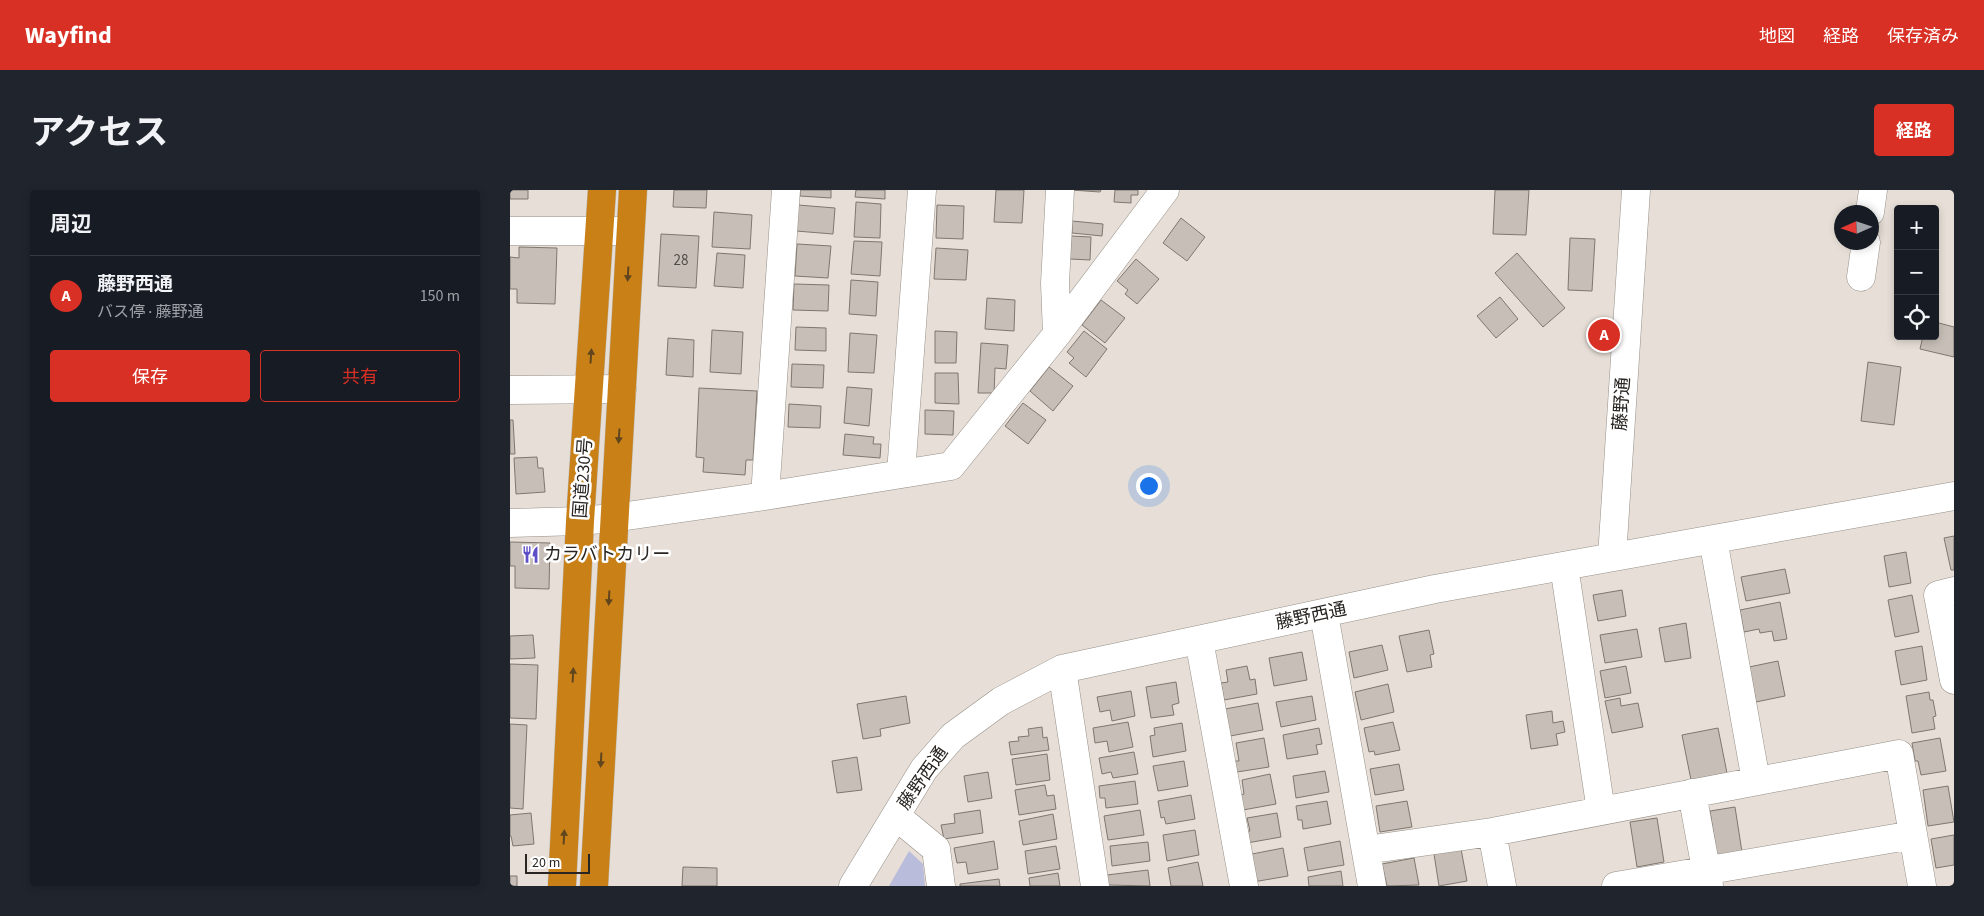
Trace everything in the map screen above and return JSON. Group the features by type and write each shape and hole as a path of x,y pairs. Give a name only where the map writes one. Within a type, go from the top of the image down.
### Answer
{"highway":[{"name":"国道230号","path":"562,886 580,521 602,190"},
{"name":"国道230号","path":"594,886 613,518 633,190"}],"street":[{"path":"765,496 786,190"},
{"path":"901,473 922,190"},
{"path":"1057,334 1055,283 1060,190"},
{"path":"510,523 613,518 951,466 1057,334 1165,190"},
{"name":"藤野通","path":"1612,557 1636,190"},
{"path":"1871,205 1873,190"},
{"path":"510,231 630,231"},
{"path":"1861,277 1865,250"},
{"path":"510,390 622,389"},
{"name":"藤野西通","path":"853,886 924,769 953,736 1002,701 1062,669 1435,590 1954,496"},
{"path":"1713,539 1756,781"},
{"path":"1564,566 1601,811"},
{"path":"1954,591 1938,595 1954,680"},
{"path":"1324,614 1372,886"},
{"path":"1199,640 1244,886"},
{"path":"1062,669 1095,886"},
{"path":"1366,850 1492,832 1899,754 1922,886"},
{"path":"1692,793 1707,878"},
{"path":"896,816 936,849 941,886"},
{"path":"1492,832 1502,886"},
{"path":"1616,886 1707,878 1913,835"}],"shaded area":[{"path":"909,851 923,864 925,886 889,886"}],"building":[{"path":"510,190 528,190 528,199 510,199"},
{"path":"674,190 707,190 706,208 673,207"},
{"path":"800,190 831,190 831,198 800,196"},
{"path":"856,190 885,190 885,199 855,197"},
{"path":"996,190 1024,190 1022,223 994,222"},
{"path":"1071,190 1101,190 1100,192"},
{"path":"1115,190 1138,190 1138,195 1131,195 1131,203 1114,202"},
{"path":"1495,190 1529,190 1526,235 1493,234"},
{"path":"856,202 881,204 880,238 854,237"},
{"path":"798,205 835,208 833,234 796,231"},
{"path":"937,205 964,206 963,239 936,238"},
{"path":"714,212 752,215 750,249 712,247"},
{"path":"1181,218 1205,237 1187,261 1163,243"},
{"path":"1072,221 1103,224 1102,236 1072,233"},
{"path":"661,234 699,236 696,288 658,286"},
{"path":"1071,236 1091,237 1090,260 1070,259"},
{"path":"1570,238 1595,239 1592,291 1568,290"},
{"path":"854,241 882,242 880,276 851,274"},
{"path":"797,244 831,246 828,278 795,276"},
{"path":"519,247 557,248 555,304 517,303 517,289 510,289 510,257 519,258"},
{"path":"936,248 968,250 966,280 934,279"},
{"path":"717,253 745,255 743,288 714,286"},
{"path":"1517,253 1565,308 1543,327 1495,273"},
{"path":"1136,259 1159,279 1137,304 1125,294 1128,290 1117,281"},
{"path":"851,280 878,282 876,316 849,314"},
{"path":"794,284 829,285 828,311 793,310"},
{"path":"1500,297 1518,319 1496,338 1477,316"},
{"path":"987,298 1015,300 1014,331 985,329"},
{"path":"1101,300 1125,318 1105,343 1082,325"},
{"path":"1939,323 1954,327 1954,357 1920,349 1922,340 1939,340"},
{"path":"796,327 826,328 826,351 795,350"},
{"path":"712,330 743,332 741,374 710,372"},
{"path":"935,331 957,332 956,363 935,363"},
{"path":"1084,331 1107,349 1086,377 1069,363 1074,358 1067,352"},
{"path":"850,333 877,335 874,373 848,372"},
{"path":"668,338 694,340 693,377 666,375"},
{"path":"981,343 1008,345 1006,369 995,368 994,393 978,393"},
{"path":"1868,362 1901,367 1894,425 1861,421"},
{"path":"792,364 824,365 823,388 791,387"},
{"path":"1049,367 1073,386 1053,411 1030,391"},
{"path":"935,373 958,373 959,404 935,403"},
{"path":"847,387 872,389 869,426 844,423"},
{"path":"699,388 757,391 753,460 746,460 745,475 703,472 704,458 696,457"},
{"path":"1023,403 1046,420 1028,444 1005,426"},
{"path":"789,404 821,406 820,428 788,427"},
{"path":"925,410 954,411 953,435 925,434"},
{"path":"510,420 513,420 515,454 510,454"},
{"path":"845,434 874,437 873,444 881,444 880,458 843,455"},
{"path":"537,457 538,468 543,468 545,492 516,494 514,458"},
{"path":"1954,536 1954,570 1951,570 1944,538"},
{"name":"カラバトカリー","path":"510,542 550,543 549,589 515,588 515,566 510,566"},
{"path":"1906,552 1911,583 1889,587 1884,556"},
{"path":"1785,569 1790,593 1746,601 1741,577"},
{"path":"1622,590 1626,616 1598,621 1593,595"},
{"path":"1912,595 1919,632 1895,637 1888,600"},
{"path":"1780,602 1787,639 1774,641 1772,631 1760,633 1759,629 1744,632 1740,610"},
{"path":"1686,623 1691,658 1665,662 1659,628"},
{"path":"1637,629 1642,657 1605,663 1600,635"},
{"path":"1429,630 1434,654 1430,655 1432,667 1407,672 1399,636"},
{"path":"533,635 535,658 510,659 510,636"},
{"path":"1382,645 1388,670 1354,678 1349,652"},
{"path":"1922,646 1927,680 1901,685 1895,651"},
{"path":"1302,652 1307,680 1274,686 1269,658"},
{"path":"1778,661 1785,696 1756,702 1749,667"},
{"path":"510,664 538,665 536,719 510,718"},
{"path":"1247,666 1250,680 1255,679 1257,694 1224,700 1221,683 1228,682 1226,670"},
{"path":"1626,666 1631,693 1605,698 1600,671"},
{"path":"1176,682 1179,703 1172,705 1174,715 1151,718 1146,687"},
{"path":"1388,684 1394,712 1361,720 1355,692"},
{"path":"1131,691 1135,716 1112,721 1110,710 1100,712 1097,697"},
{"path":"1929,692 1930,700 1933,700 1936,716 1933,717 1935,729 1912,733 1906,696"},
{"path":"906,696 910,723 880,729 881,736 863,739 857,704"},
{"path":"1312,696 1316,720 1281,727 1276,702"},
{"path":"1620,698 1621,706 1638,703 1643,727 1612,733 1605,701"},
{"path":"1258,703 1263,730 1230,736 1225,709"},
{"path":"1552,711 1553,723 1563,721 1565,732 1556,734 1558,745 1531,749 1526,715"},
{"path":"1128,722 1133,747 1109,752 1107,741 1095,743 1093,728"},
{"path":"1393,722 1400,750 1375,755 1374,751 1369,752 1364,728"},
{"path":"1182,723 1186,751 1153,757 1150,736 1155,735 1154,728"},
{"path":"510,724 527,725 523,809 510,808"},
{"path":"1042,727 1043,738 1047,737 1049,750 1011,755 1009,742 1019,741 1018,737 1029,736 1028,729"},
{"path":"1319,728 1322,744 1316,745 1318,754 1287,759 1283,735"},
{"path":"1718,728 1727,773 1691,780 1682,735"},
{"path":"1264,738 1269,767 1237,772 1235,761 1239,761 1236,743"},
{"path":"1940,738 1946,771 1921,775 1918,761 1915,761 1912,743"},
{"path":"1134,752 1138,774 1113,778 1111,772 1102,774 1099,758"},
{"path":"1047,754 1050,780 1016,785 1012,759"},
{"path":"857,757 862,790 837,793 832,761"},
{"path":"1184,761 1188,786 1158,791 1153,766"},
{"path":"1399,764 1404,790 1375,795 1370,769"},
{"path":"1325,771 1329,792 1296,798 1293,776"},
{"path":"988,772 992,798 968,802 964,776"},
{"path":"1270,774 1276,804 1243,810 1240,795 1244,794 1242,780"},
{"path":"1135,781 1138,804 1106,808 1105,798 1100,798 1099,786"},
{"path":"1045,785 1047,796 1054,795 1056,809 1019,815 1015,790"},
{"path":"1948,786 1954,822 1928,826 1923,790"},
{"path":"1191,795 1195,819 1166,824 1164,817 1161,818 1158,801"},
{"path":"1327,801 1331,824 1303,829 1302,820 1298,820 1296,806"},
{"path":"1407,801 1412,827 1380,832 1376,806"},
{"path":"1735,807 1742,852 1717,856 1710,811"},
{"path":"980,810 983,833 944,839 941,825 955,823 954,814"},
{"path":"1140,810 1144,835 1108,840 1104,816"},
{"path":"531,813 534,844 513,846 510,836 510,815"},
{"path":"1277,813 1281,837 1247,843 1245,832 1250,831 1247,818"},
{"path":"1053,814 1057,839 1023,845 1019,821"},
{"path":"1657,818 1664,862 1637,867 1630,822"},
{"path":"1195,830 1199,855 1167,861 1163,835"},
{"path":"1954,835 1954,865 1936,868 1931,839"},
{"path":"994,841 998,869 968,874 966,862 957,863 954,848"},
{"path":"1340,841 1344,865 1308,871 1304,848"},
{"path":"1148,842 1150,861 1112,866 1110,846"},
{"path":"1056,846 1060,869 1028,874 1025,851"},
{"path":"1283,848 1288,876 1253,882 1252,854"},
{"path":"1461,849 1467,881 1439,886 1434,854"},
{"path":"1414,858 1419,885 1387,886 1382,864"},
{"path":"1198,862 1203,886 1171,886 1168,868"},
{"path":"683,867 717,868 717,886 682,886"},
{"path":"1148,870 1150,886 1108,885 1107,875"},
{"path":"1341,871 1343,886 1309,886 1308,877"},
{"path":"1058,873 1060,886 1030,886 1029,878"},
{"path":"510,876 517,876 517,886 510,886"},
{"path":"999,879 1000,886 960,886 960,884"}],"place":[{"name":"藤野西通","path":"1604,335"},
{"name":"カラバトカリー","path":"530,554"}]}
